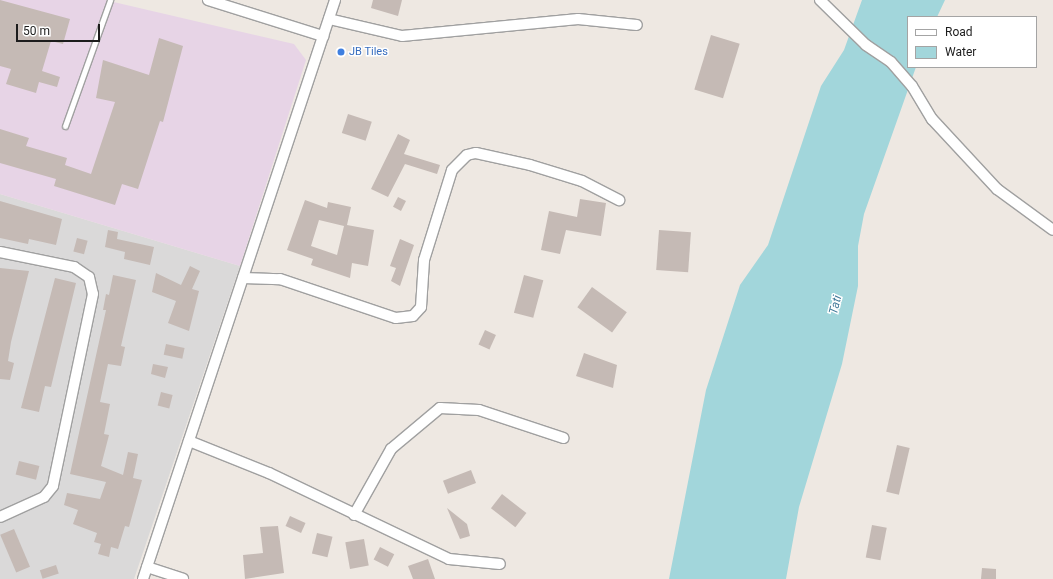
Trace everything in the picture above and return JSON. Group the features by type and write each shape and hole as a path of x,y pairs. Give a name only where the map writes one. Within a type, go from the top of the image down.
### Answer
{"street":[{"path":"208,0 324,36"},
{"path":"143,579 335,0"},
{"path":"820,0 866,46 891,62 912,86 932,119 997,189 1053,230"},
{"path":"329,18 402,36 578,19 637,25"},
{"path":"243,278 280,279 396,318 413,316 420,307 424,260 452,170 467,155 476,153 530,165 582,181 619,200"},
{"path":"0,252 74,267 89,277 93,294 53,486 44,497 0,516"},
{"path":"354,515 391,449 440,408 479,410 563,438"},
{"path":"189,441 269,473 354,515 449,559 500,564"},
{"path":"147,567 183,579"}],"lane":[{"path":"65,126 110,0"}],"shaded area":[{"path":"0,0 105,0 294,44 306,60 240,266 0,194"},
{"path":"0,194 240,266 134,579 0,579"}],"water":[{"name":"Tati","path":"862,0 945,0 937,16 907,16 907,68 916,68 864,214 858,246 858,286 842,364 799,507 786,579 669,579 706,390 740,285 768,245 821,86 844,50"}],"building":[{"path":"0,0 70,19 63,44 51,41 42,71 60,77 57,87 39,82 36,93 6,84 11,69 0,66"},
{"path":"373,0 402,0 398,16 371,8"},
{"path":"711,35 740,44 723,98 694,90"},
{"path":"159,38 183,46 163,122 160,121 138,189 122,184 115,205 54,186 56,179 0,163 0,129 29,138 26,146 67,158 65,165 91,174 115,102 96,98 103,60 149,75"},
{"path":"348,114 372,122 366,141 342,133"},
{"path":"398,134 410,140 404,154 440,165 437,174 405,164 388,197 371,189"},
{"path":"398,197 406,201 401,211 393,207"},
{"path":"580,199 606,203 601,236 566,230 560,254 541,250 549,211 577,217"},
{"path":"305,200 327,208 328,202 351,207 347,225 374,230 368,266 352,263 350,278 311,265 313,259 287,250","holes":["319,220 344,226 337,255 311,246"]},
{"path":"0,201 62,219 56,245 29,239 28,244 0,238"},
{"path":"108,230 118,232 117,239 154,247 150,265 124,259 125,252 105,247"},
{"path":"659,230 691,232 688,272 656,270"},
{"path":"77,238 88,241 84,254 73,252"},
{"path":"400,239 414,245 400,286 391,281 396,268 390,266"},
{"path":"190,266 200,271 192,289 199,291 189,331 168,323 176,301 152,292 156,273 181,285"},
{"path":"0,268 29,271 11,342 8,361 14,363 10,380 0,379"},
{"path":"113,275 136,280 121,346 125,347 121,366 108,364 100,402 110,404 104,434 109,435 101,466 123,475 128,452 138,454 133,478 142,480 129,527 125,526 118,549 111,547 109,557 98,554 101,544 94,542 97,533 73,524 78,510 64,505 67,493 100,499 106,482 70,474 106,310 103,310 106,294 109,295"},
{"path":"524,275 543,280 533,318 514,313"},
{"path":"55,278 76,283 51,387 45,386 39,412 21,408"},
{"path":"592,287 627,312 612,333 577,307"},
{"path":"485,330 496,335 489,349 478,345"},
{"path":"166,344 185,348 182,359 164,355"},
{"path":"584,353 617,365 613,388 576,376"},
{"path":"153,364 168,367 165,378 151,374"},
{"path":"161,392 173,395 169,408 158,406"},
{"path":"897,445 910,448 899,495 886,492"},
{"path":"19,461 39,466 36,480 16,475"},
{"path":"471,470 476,483 448,494 443,481"},
{"path":"502,494 526,513 515,527 491,508"},
{"path":"447,508 467,524 470,536 460,539"},
{"path":"290,516 306,523 301,533 286,526"},
{"path":"872,525 887,528 880,560 866,557"},
{"path":"278,526 284,573 245,579 243,555 263,553 260,527"},
{"path":"14,529 30,567 16,573 0,535"},
{"path":"317,533 333,537 327,557 312,553"},
{"path":"364,539 369,566 350,569 345,542"},
{"path":"380,547 394,554 388,567 374,559"},
{"path":"428,559 435,579 413,579 408,566"},
{"path":"56,565 59,574 43,579 40,570"},
{"path":"982,568 996,569 996,579 981,579"}],"place":[{"name":"JB Tiles","path":"341,52"}]}
